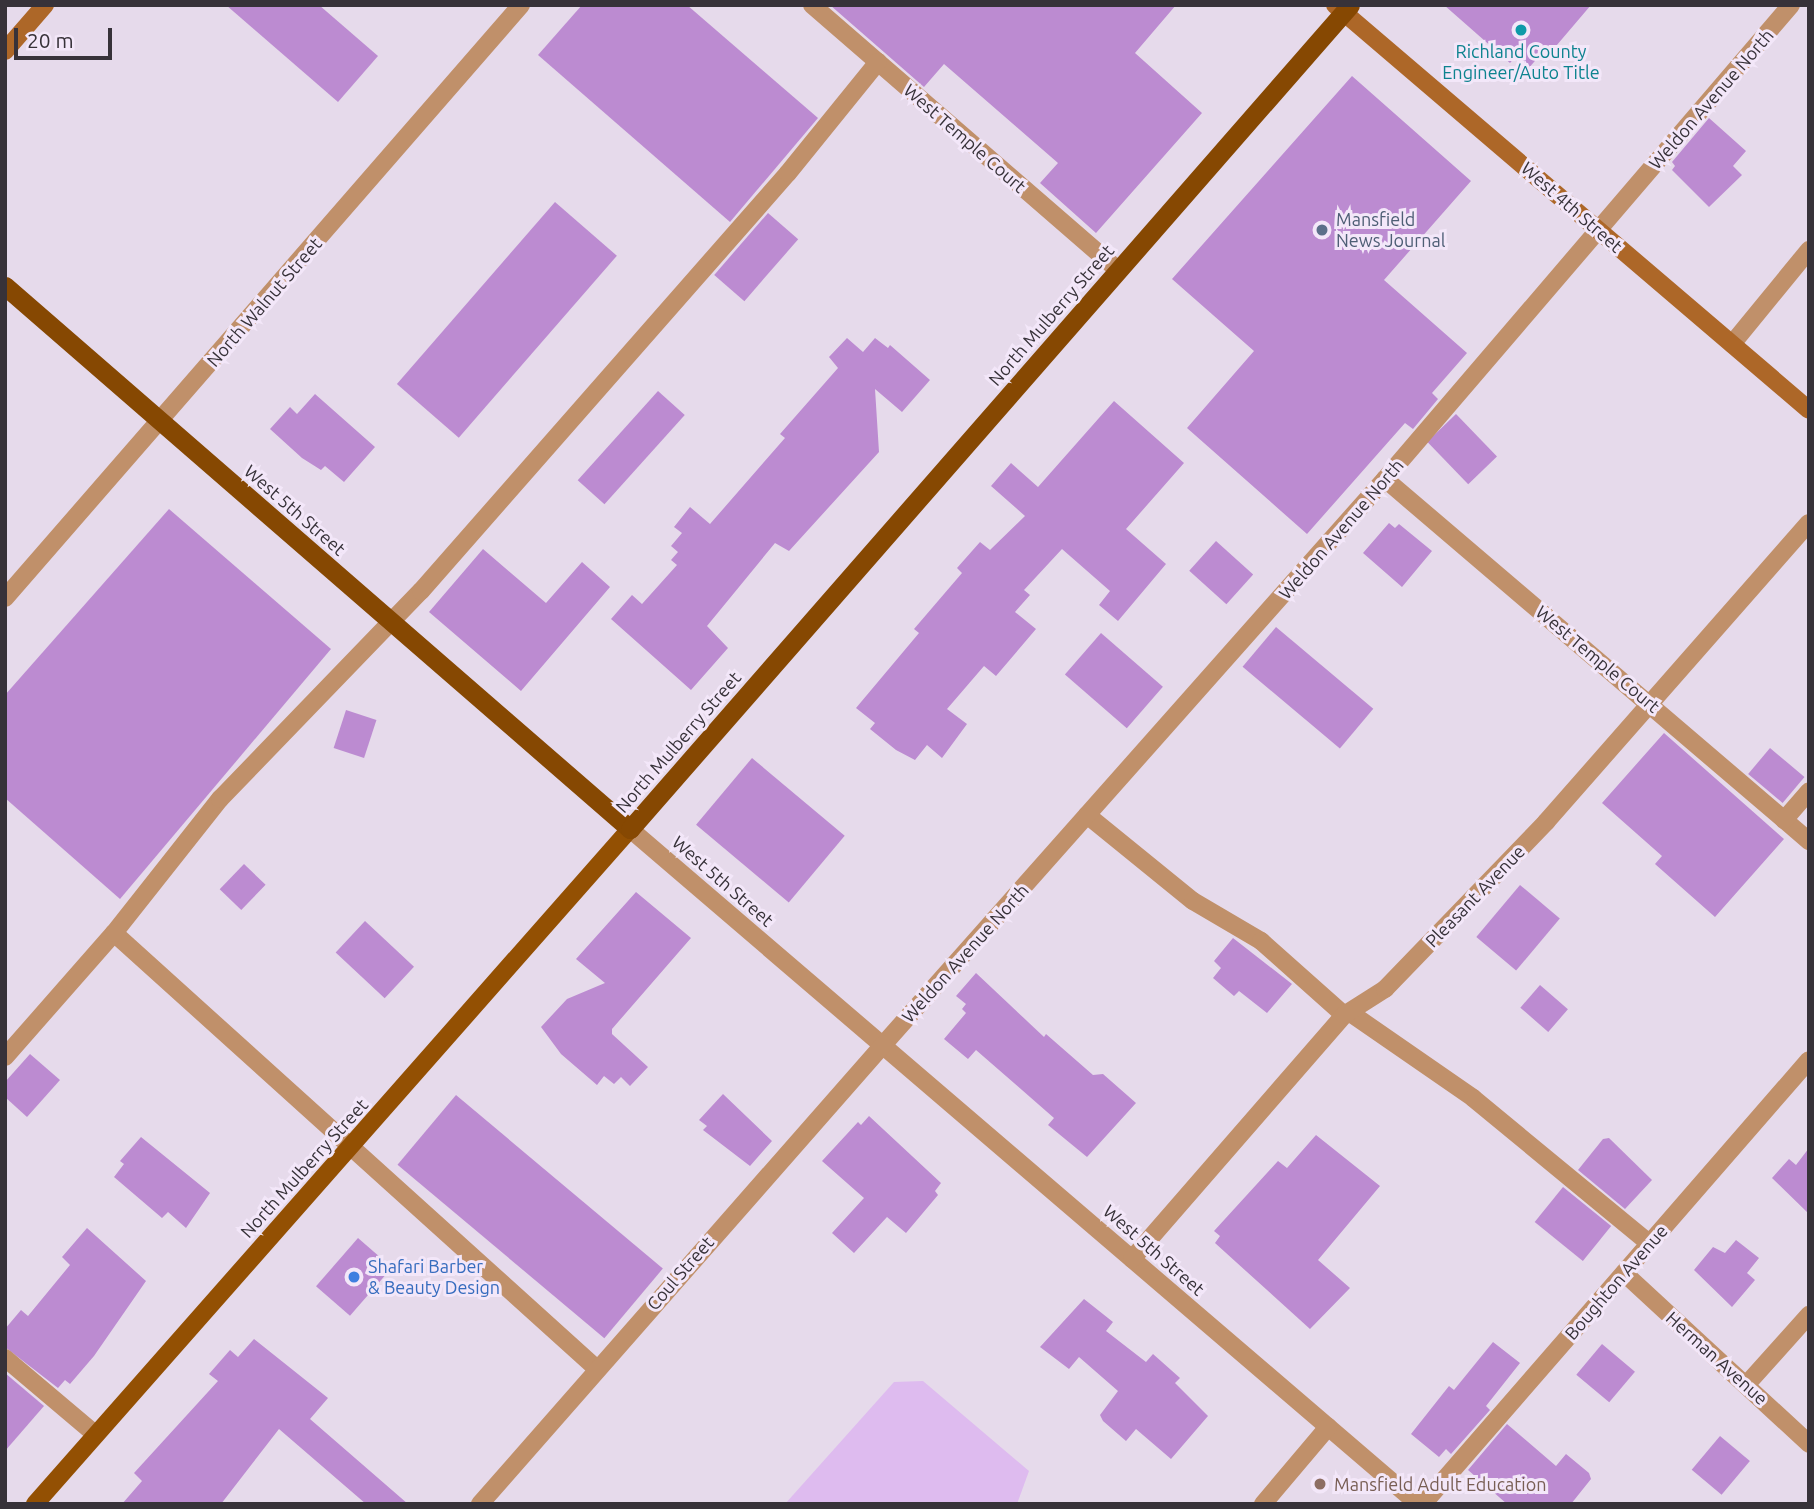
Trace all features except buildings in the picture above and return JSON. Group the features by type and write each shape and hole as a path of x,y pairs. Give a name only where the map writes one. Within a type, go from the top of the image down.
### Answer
{"highway":[{"name":"North Mulberry Street","path":"630,829 1343,8"},
{"name":"West 5th Street","path":"5,286 630,829"}],"main road":[{"path":"5,51 45,5"},
{"name":"West 4th Street","path":"1343,8 1809,410"},
{"name":"North Mulberry Street","path":"35,1504 630,829"}],"street":[{"name":"North Walnut Street","path":"5,598 522,5"},
{"name":"West Temple Court","path":"812,5 1118,270"},
{"name":"Weldon Avenue North","path":"883,1045 1385,478 1791,5"},
{"path":"5,1057 114,933 220,799 390,621 771,193 878,62"},
{"path":"1732,344 1809,250"},
{"name":"West Temple Court","path":"1385,478 1809,841"},
{"name":"Pleasant Avenue","path":"1132,1259 1346,1014 1385,989 1652,705 1809,523"},
{"path":"1784,820 1809,791"},
{"path":"1087,816 1193,901 1261,941 1346,1014 1473,1098 1649,1243"},
{"name":"West 5th Street","path":"630,829 1420,1504"},
{"path":"114,933 596,1368"},
{"name":"Coul Street","path":"480,1504 596,1368 883,1045"},
{"name":"Boughton Avenue","path":"1420,1504 1809,1060"},
{"name":"Herman Avenue","path":"1624,1273 1809,1444"},
{"path":"1747,1384 1809,1315"},
{"path":"5,1358 95,1434"},
{"path":"1264,1504 1328,1427"}],"shaded area":[{"path":"923,1381 1029,1471 1017,1504 785,1504 894,1382"}],"place":[{"name":"Richland County Engineer/Auto Title","path":"1521,30"},
{"name":"Mansfield News Journal","path":"1322,230"},
{"name":"Shafari Barber & Beauty Design","path":"354,1277"},
{"name":"Mansfield Adult Education","path":"1320,1484"}]}
